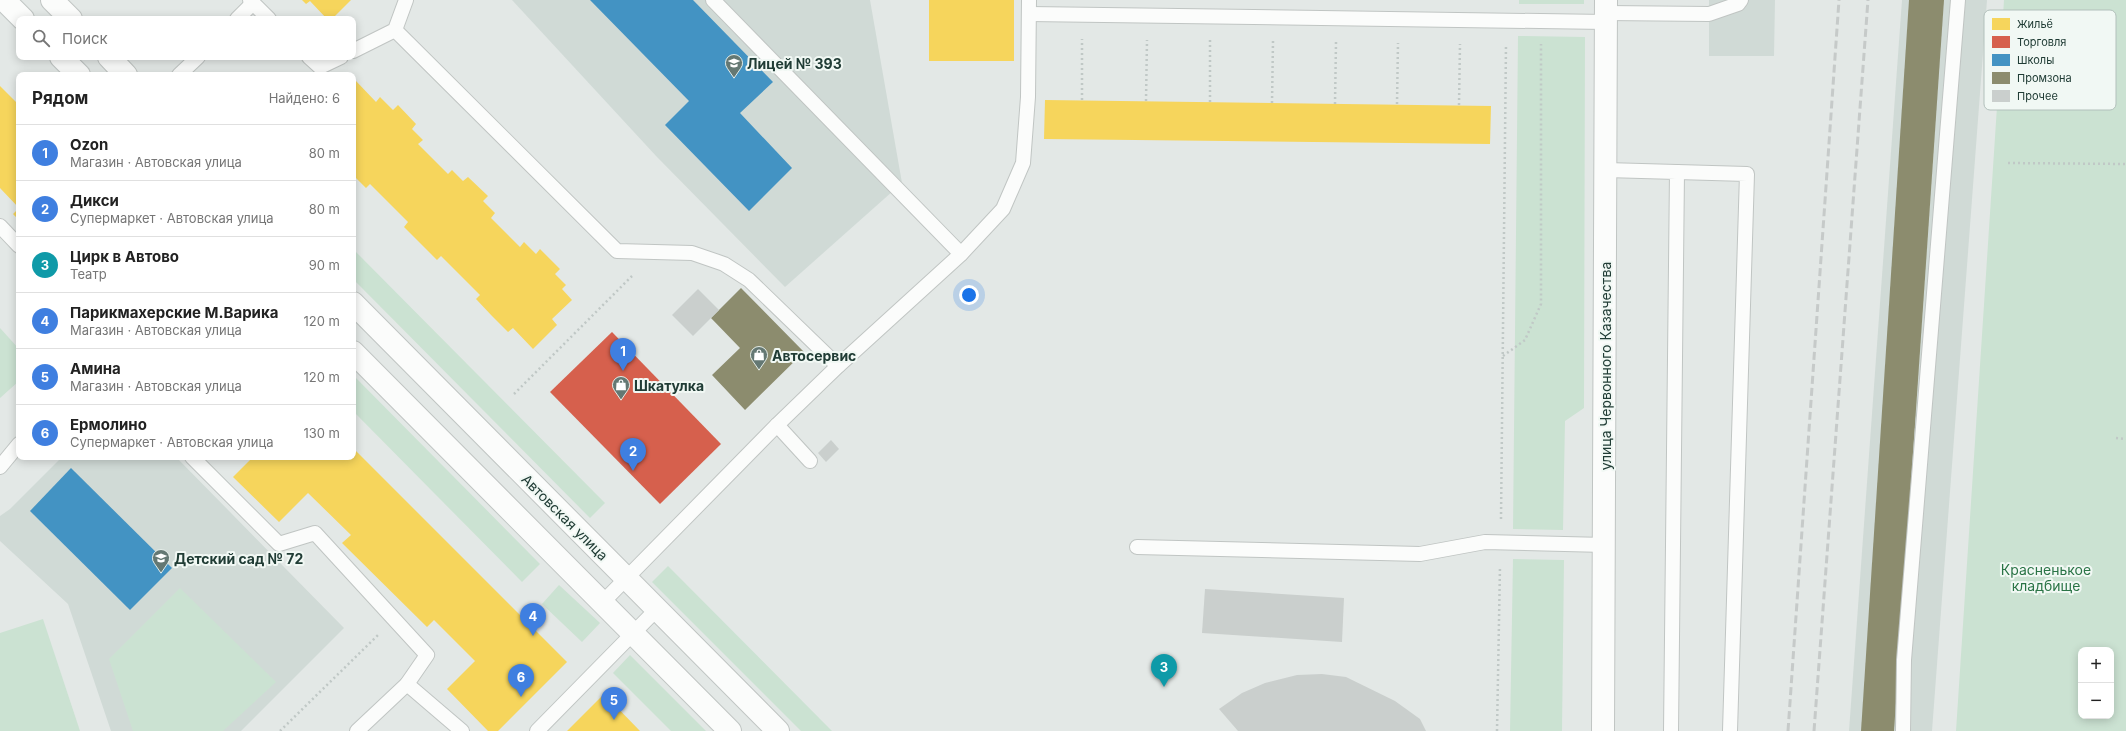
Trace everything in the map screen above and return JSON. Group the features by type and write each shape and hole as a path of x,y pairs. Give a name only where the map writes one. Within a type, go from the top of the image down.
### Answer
{"street":[{"path":"4,0 20,16"},
{"path":"52,0 68,16"},
{"name":"улица Червонного Казачества","path":"1603,731 1605,545 1606,11"},
{"path":"64,60 76,72"},
{"path":"112,60 123,72"},
{"name":"Автовская улица","path":"356,306 778,731"},
{"path":"356,355 730,731"}],"lane":[{"path":"356,50 395,30 406,0"},
{"path":"602,603 627,579 705,496 777,425 838,366 961,254 1003,209 1023,163 1028,97 1029,0"},
{"path":"1029,14 1542,21 1606,11 1709,14 1738,4 1741,0"},
{"path":"1903,731 1904,660 1958,0"},
{"path":"239,16 251,2 266,16"},
{"path":"722,3 961,254"},
{"path":"395,30 617,251 692,253 724,264 749,280 838,366"},
{"path":"182,72 195,60"},
{"path":"312,60 320,67 335,60"},
{"path":"1606,170 1747,174 1730,731"},
{"path":"1671,731 1676,172"},
{"path":"0,226 16,243"},
{"path":"777,425 810,461"},
{"path":"0,467 16,448"},
{"path":"195,460 279,544 315,533 427,655 407,684 357,731"},
{"path":"1137,547 1420,554 1485,542 1605,545"},
{"path":"537,731 657,609"},
{"path":"407,684 462,731"}],"path":[{"path":"1082,15 1082,100"},
{"path":"1146,101 1147,16"},
{"path":"1210,102 1211,16"},
{"path":"1272,103 1273,17"},
{"path":"1335,104 1337,18"},
{"path":"1397,104 1399,19"},
{"path":"1459,105 1460,20"},
{"path":"1497,731 1506,20"},
{"path":"1502,356 1525,340 1540,304 1542,21"},
{"path":"2008,163 2126,164"},
{"path":"514,394 657,251"},
{"path":"2116,438 2126,439"},
{"path":"280,731 380,633"}],"shaded area":[{"name":"Лицей № 393","path":"512,0 870,0 902,183 785,287 657,157"},
{"path":"1709,0 1775,0 1774,56 1709,56"},
{"path":"1902,0 1987,0 1986,10 1984,10 1984,40 1932,731 1849,731"},
{"name":"Детский сад № 72","path":"59,460 179,460 344,628 241,731 111,731 68,604 0,541 0,516 10,509"}],"green space":[{"path":"1519,0 1584,0 1584,4 1519,4"},
{"name":"Красненькое кладбище","path":"2004,0 2126,0 2126,731 1956,731 1997,110 2116,110 2116,10 2003,10"},
{"path":"1518,36 1585,37 1584,408 1565,421 1563,530 1513,529"},
{"path":"356,252 605,503 590,518 356,282"},
{"path":"0,328 16,346 16,384 0,398"},
{"path":"356,378 540,564 522,582 356,414"},
{"path":"1513,559 1564,560 1562,731 1510,731"},
{"path":"668,566 832,731 801,731 652,582"},
{"path":"559,585 600,623 582,642 542,604"},
{"path":"180,588 276,682 223,731 133,731 109,659"},
{"path":"43,619 80,731 0,731 0,633"},
{"path":"630,655 706,731 671,731 613,673"}],"building: Жильё":[{"path":"302,0 351,0 335,16 324,16 310,1 306,4"},
{"path":"929,0 1014,0 1014,61 929,61"},
{"path":"356,81 376,102 380,97 393,110 398,105 416,124 412,129 423,140 418,144 448,174 452,170 463,181 468,177 488,196 483,201 495,213 491,218 520,247 524,242 536,254 540,249 560,269 555,274 566,285 562,289 572,300 552,319 557,325 533,349 513,328 508,332 476,299 480,295 441,256 437,260 404,227 408,222 370,184 366,188 356,178"},
{"path":"0,86 16,102 16,205 0,188"},
{"path":"1045,100 1491,106 1490,144 1044,139"},
{"path":"356,451 567,662 498,731 488,731 447,689 475,661 434,620 427,627 342,543 351,535 308,493 279,522 233,477 250,460 356,460"},
{"path":"604,694 640,731 567,731"}],"building: Торговля":[{"path":"612,332 721,444 660,504 550,392"}],"building: Школы":[{"path":"590,0 693,0 773,82 740,113 792,168 749,211 665,125 689,101"},
{"path":"71,468 172,568 130,610 30,511"}],"building: Промзона":[{"path":"1909,0 1944,0 1894,731 1861,731"},
{"path":"741,288 804,352 745,410 712,375 740,348 711,318"}],"building: Прочее":[{"path":"698,289 719,310 693,336 672,315"},
{"path":"831,440 839,449 826,462 818,453"},
{"path":"1205,589 1344,598 1342,642 1202,633"},
{"path":"1322,674 1346,677 1395,701 1420,719 1426,731 1238,731 1219,709 1242,693 1265,683 1297,675"}],"railway":[{"path":"1788,731 1839,0"},
{"path":"1814,731 1868,0"}],"place":[{"name":"Лицей № 393","path":"734,78"},
{"name":"Автосервис","path":"759,370"},
{"name":"Ozon","path":"623,371"},
{"name":"Шкатулка","path":"621,400"},
{"name":"Дикси","path":"633,471"},
{"name":"Детский сад № 72","path":"161,573"},
{"name":"Парикмахерские М.Варика","path":"533,636"},
{"name":"Цирк в Автово","path":"1164,687"},
{"name":"Ермолино","path":"521,697"},
{"name":"Амина","path":"614,720"}]}
